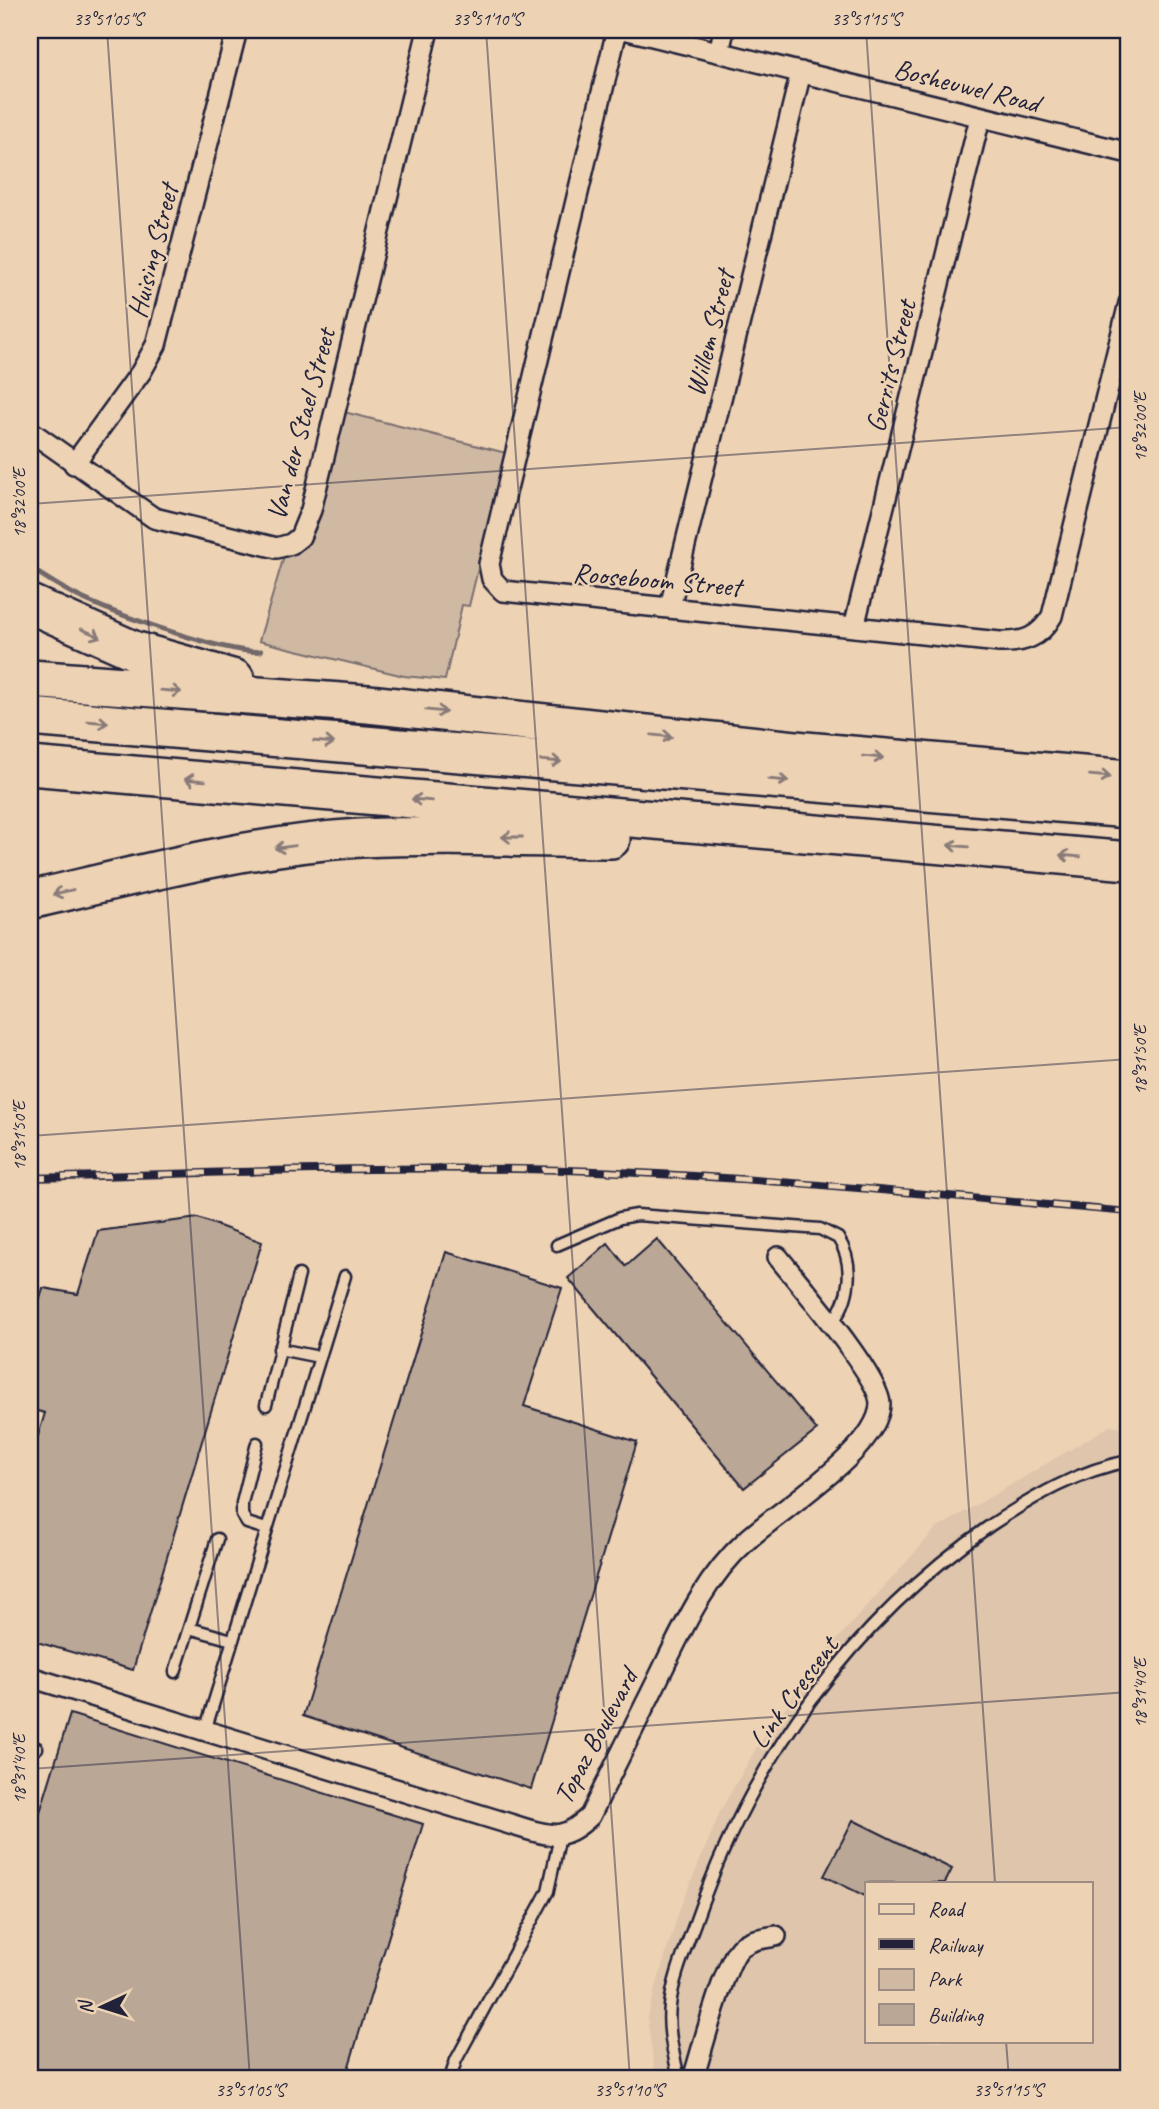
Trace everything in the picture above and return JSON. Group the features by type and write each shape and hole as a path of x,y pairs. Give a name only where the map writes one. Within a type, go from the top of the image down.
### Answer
{"highway":[{"path":"30,604 92,634 192,668 368,704"},
{"path":"30,679 368,704 805,751 1129,779"},
{"path":"30,717 1129,809"},
{"path":"30,766 1129,861"},
{"path":"30,900 184,864 269,849 359,838 453,836 899,841"}],"street":[{"name":"Huising Street","path":"74,464 137,378 156,345 237,30"},
{"name":"Van der Stael Street","path":"30,431 154,519 269,548 291,544 300,537 311,510 428,30"},
{"name":"Rooseboom Street","path":"617,30 488,569 495,584 512,593 1016,643 1038,634 1047,626 1052,616 1129,303"},
{"name":"Bosheuwel Road","path":"628,30 1129,153"},
{"path":"719,52 724,30"},
{"name":"Willem Street","path":"670,607 801,72"},
{"name":"Gerrits Street","path":"854,627 980,118"},
{"name":"Topaz Boulevard","path":"30,1677 513,1825 560,1836 577,1829 590,1816 691,1614 716,1572 747,1540 850,1454 871,1430 879,1413 880,1399 864,1370 778,1257"},
{"path":"693,2079 729,1968 740,1948 758,1938 776,1936"}],"lane":[{"path":"557,1245 620,1217 637,1215 820,1229 838,1238 848,1259 846,1299 831,1324"},
{"path":"266,1405 299,1275"},
{"path":"205,1732 345,1276"},
{"path":"279,1349 319,1357"},
{"path":"257,1443 241,1509 247,1523 266,1529"},
{"name":"Link Crescent","path":"679,2079 670,2028 670,2007 676,1976 714,1866 759,1779 817,1689 885,1612 948,1555 1016,1508 1083,1474 1129,1461"},
{"path":"175,1672 217,1539"},
{"path":"189,1628 232,1640"},
{"path":"450,2079 456,2060 548,1891 560,1836"}],"shaded area":[{"path":"1110,1426 1129,1429 1129,2079 656,2079 647,2017 679,1911 721,1810 758,1745 825,1653 936,1529"}],"green space":[{"path":"344,412 506,453 469,606 462,605 445,680 404,676 259,641 284,556 302,547 315,530"}],"building":[{"path":"198,1218 262,1242 133,1670 30,1640 30,1462 45,1413 30,1409 30,1335 43,1288 78,1294 98,1231"},
{"path":"657,1239 817,1430 744,1488 568,1278 608,1243 626,1266"},
{"path":"446,1252 562,1288 524,1406 637,1442 531,1789 303,1716"},
{"path":"70,1714 423,1824 345,2079 30,2079 30,1845"},
{"path":"853,1820 952,1869 946,1882 865,1882 865,1896 824,1876"}],"waterway":[{"path":"30,568 79,597 147,624 226,647 261,651"}],"railway":[{"path":"30,1178 365,1169 566,1170 777,1182 1129,1212"}]}
